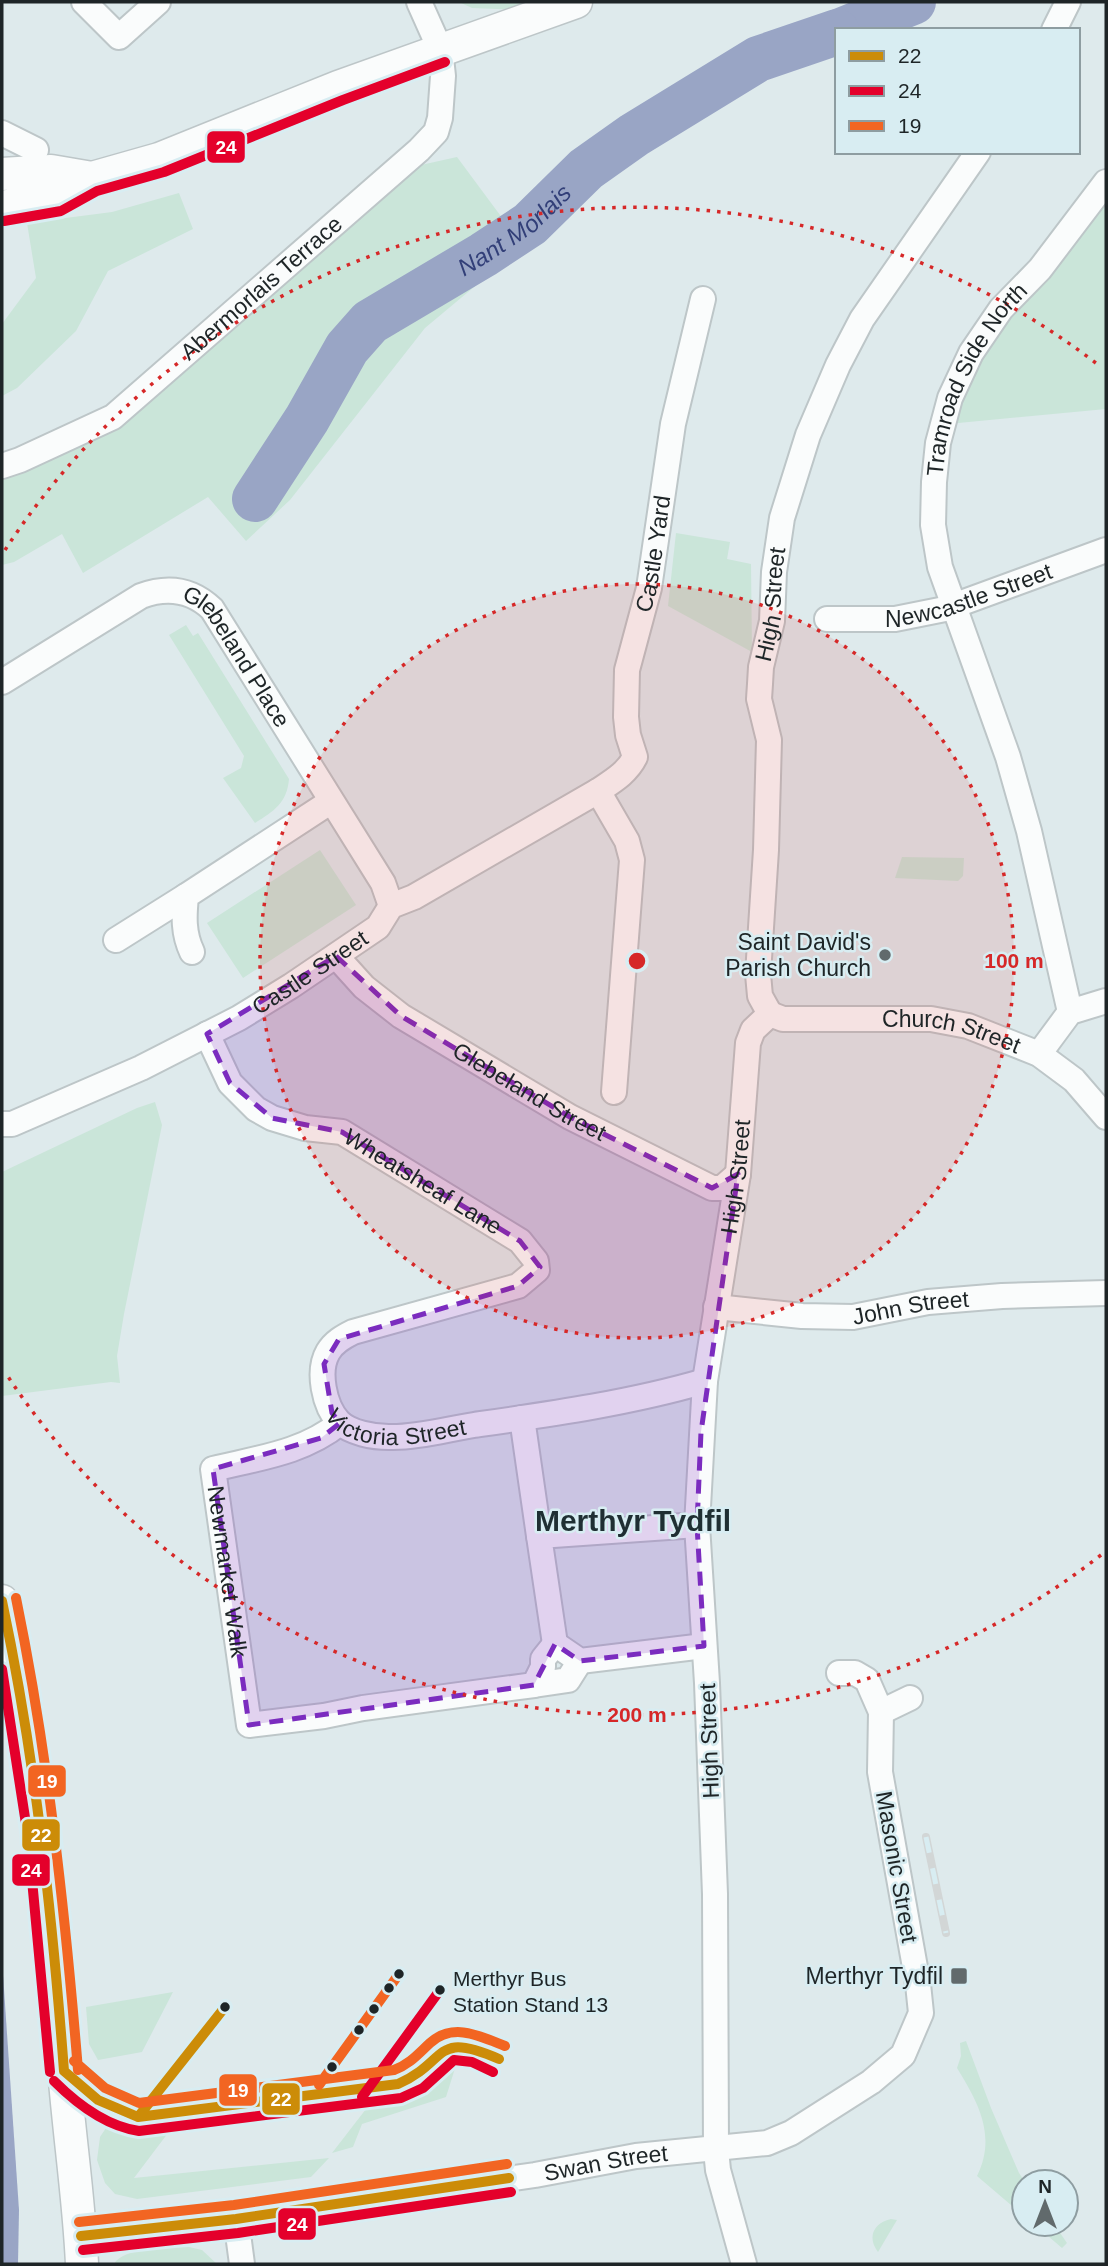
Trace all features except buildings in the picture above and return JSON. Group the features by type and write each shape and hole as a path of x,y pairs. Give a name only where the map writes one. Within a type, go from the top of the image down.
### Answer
{"main road":[{"path":"2,206 56,198 92,178 159,159 338,87 576,2"},
{"path":"2,174 51,171 92,178"},
{"path":"2,1601 16,1664 36,1790 55,1950 82,2250"}],"street":[{"path":"84,2 119,37 158,2"},
{"path":"419,2 440,49"},
{"path":"1055,28 1068,2"},
{"name":"Abermorlais Terrace","path":"2,466 113,417 419,150 436,132 440,118 443,76 440,49"},
{"path":"2,133 36,150"},
{"name":"High Street","path":"744,2264 718,2170 716,2150 715,1894 697,1525 705,1381 738,1174 748,1043 753,1030 770,1014 760,996 758,974 766,850 769,740 759,699 761,667 772,621 774,572 782,518 808,435 862,318 977,154"},
{"name":"Tramroad Side North","path":"1070,1012 1029,831 1011,769 940,567 933,525 938,443 950,398 971,353 1000,309 1040,270 1106,182"},
{"name":"Castle Yard","path":"598,791 624,773 635,757 626,717 627,670 649,588 673,424 703,299"},
{"name":"Newcastle Street","path":"827,619 895,620 953,606 1106,550"},
{"name":"Glebeland Place","path":"2,682 141,596 161,590 190,593 212,609 383,883 391,906"},
{"path":"598,791 615,816 627,841 632,860 614,1093"},
{"name":"Castle Street","path":"5,1127 141,1068 207,1034 291,986 378,927 391,906 414,897 598,791"},
{"path":"116,940 330,802"},
{"path":"186,896 184,920 187,941 192,952"},
{"name":"Glebeland Street","path":"336,956 364,987 401,1017 570,1117 712,1188 722,1188 738,1174"},
{"path":"1070,1012 1106,1001"},
{"name":"Church Street","path":"770,1014 783,1019 931,1019 968,1026 1039,1054 1070,1012"},
{"name":"Wheatsheaf Lane","path":"207,1034 230,1083 256,1109 272,1118 306,1128 342,1132 520,1241 536,1261 537,1270 518,1286 499,1293"},
{"path":"1039,1054 1074,1080 1106,1117"},
{"name":"Victoria Street","path":"499,1293 353,1332 339,1339 328,1351 323,1377 327,1402 340,1423 352,1431 390,1437 522,1418 661,1393 705,1381"},
{"name":"John Street","path":"716,1307 802,1316 853,1317 928,1302 1002,1296 1106,1293"},
{"path":"522,1418 555,1644 580,1661 704,1646"},
{"name":"Newmarket Walk","path":"340,1423 321,1438 295,1449 213,1469 249,1725 539,1676"},
{"path":"539,1536 697,1525"},
{"path":"555,1644 542,1660 539,1676 568,1680 580,1661"},
{"name":"Masonic Street","path":"716,2150 766,2143 790,2133 885,2072 903,2055 920,2013 918,1984 880,1772 881,1712 867,1680 855,1673 839,1673"},
{"path":"881,1712 910,1698"},
{"name":"Swan Street","path":"82,2250 236,2219 535,2175 636,2156 716,2150"},
{"path":"236,2219 242,2264"}],"highlighted area":[{"path":"336,956 401,1016 570,1117 712,1188 738,1174 701,1432 697,1525 704,1646 580,1661 555,1644 534,1685 249,1725 213,1469 321,1438 340,1423 332,1413 324,1364 339,1339 518,1286 540,1267 520,1241 342,1132 272,1118 230,1083 207,1034"}],"green space":[{"path":"459,2 539,2 521,10 472,8"},
{"path":"457,157 523,246 425,328 290,500 246,541 208,497 83,573 62,534 14,562 2,565 2,473 105,430 412,167"},
{"path":"179,193 193,229 108,271 76,331 17,388 2,396 2,324 36,278 27,223 112,212"},
{"path":"1106,197 1106,409 948,424 976,354"},
{"path":"676,533 730,542 727,559 751,564 752,652 668,606"},
{"path":"186,625 193,636 198,633 289,779 286,794 278,806 255,823 223,778 241,768 244,756 169,635"},
{"path":"320,850 356,905 243,978 207,923"},
{"path":"902,857 964,858 963,876 958,881 895,878"},
{"path":"155,1102 162,1125 117,1356 120,1383 2,1396 2,1172"},
{"path":"173,1992 142,2052 98,2060 89,2044 86,2007"},
{"path":"966,2041 1017,2168 1010,2168 1010,2204 977,2176 983,2161 985,2133 978,2107 957,2068 961,2056 960,2043"},
{"path":"457,2062 446,2097 362,2124 353,2147 332,2153 366,2109 385,2098 414,2095 433,2085"},
{"path":"110,2122 134,2129 156,2127 168,2133 134,2178 329,2158 311,2177 137,2199 115,2194 105,2183 97,2160 100,2137"},
{"path":"891,2219 897,2220 878,2252 873,2241 874,2232 880,2224"},
{"path":"1050,2238 1064,2238 1067,2243 1062,2248"},
{"path":"189,2247 202,2250 217,2264 114,2264 119,2258 137,2251"}],"water":[{"path":"2,1960 19,2210 18,2264 2,2264"}],"waterway":[{"name":"Nant Morlais","path":"848,28 913,2"},
{"name":"Nant Morlais","path":"255,499 307,419 347,348 370,322 530,224 586,169 634,135 758,59 835,33"}],"railway":[{"path":"926,1837 946,1933"}],"transit line":[{"name":"24","path":"4,221 61,211 97,191 164,172 445,62"},
{"name":"19","path":"16,1598 54,1833 78,2070"},
{"name":"22","path":"2,1601 24,1718 41,1835 64,2071"},
{"name":"24","path":"2,1669 28,1837 50,2072"},
{"name":"19","path":"319,2085 399,1974"},
{"name":"24","path":"362,2097 440,1990"},
{"name":"22","path":"138,2117 225,2007"},
{"name":"19","path":"74,2061 105,2088 139,2103 394,2070 448,2033 467,2033 505,2046"},
{"name":"22","path":"64,2071 98,2100 138,2117 398,2084 415,2075 451,2048 462,2047 499,2059"},
{"name":"24","path":"54,2081 92,2113 139,2131 401,2098 423,2088 454,2060 472,2062 493,2072"},
{"name":"19","path":"79,2222 234,2205 507,2164"},
{"name":"22","path":"81,2236 236,2219 509,2178"},
{"name":"24","path":"83,2250 238,2233 511,2192"}],"place":[{"name":"Saint David's Parish Church","path":"885,955"},
{"name":"Merthyr Tydfil","path":"959,1976"},
{"name":"Merthyr Bus Station Stand 13","path":"440,1990"}],"district":[{"name":"Merthyr Tydfil","path":"633,1520"}]}
